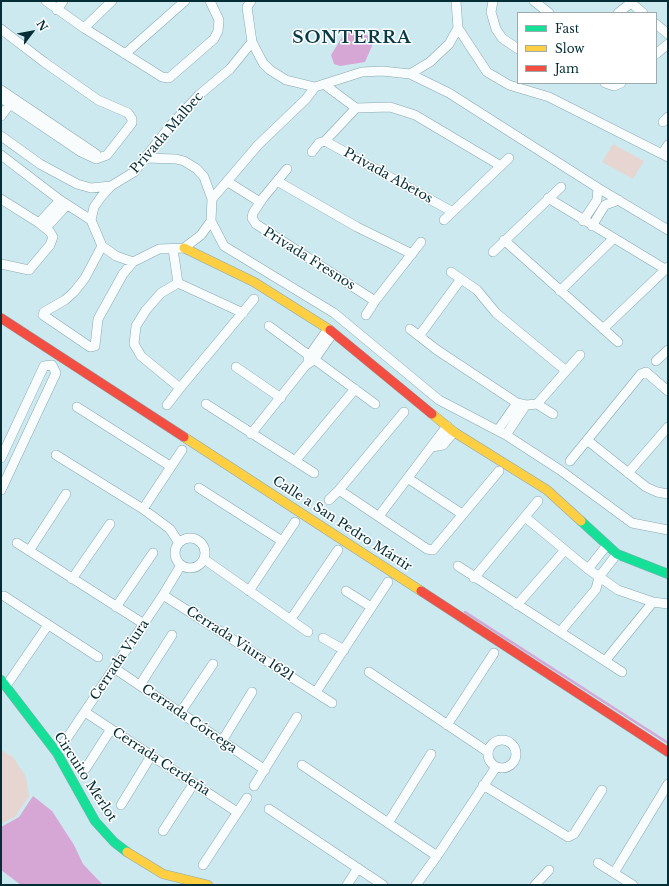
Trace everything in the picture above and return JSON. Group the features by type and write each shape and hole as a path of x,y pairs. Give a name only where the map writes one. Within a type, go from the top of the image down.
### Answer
{"street":[{"path":"46,1 84,28 162,77 171,78 214,39 218,31 219,20 210,1"},
{"path":"57,10 63,1"},
{"path":"84,28 112,1"},
{"path":"125,54 185,1"},
{"path":"456,1 458,28 487,72 508,85 549,97 665,156 668,145"},
{"path":"493,1 491,12 496,29 502,38 517,48"},
{"path":"534,1 548,12"},
{"path":"619,12 630,2 642,12"},
{"path":"248,3 252,42 263,63 279,77 320,86 354,110 390,107 415,115 501,166"},
{"path":"657,25 668,34"},
{"path":"410,74 438,56 449,44 458,28"},
{"path":"1,29 44,62 98,100 130,116 132,123 107,155 96,160 81,152 11,102 1,98"},
{"name":"Privada Malbec","path":"91,220 97,201 111,186 134,172 170,126 199,95 230,69 252,42"},
{"path":"657,53 668,44"},
{"path":"212,199 230,180 258,145 320,86 362,72 382,71 410,74 449,93 598,188 668,230"},
{"path":"608,84 614,86 619,84"},
{"path":"1,90 11,102"},
{"path":"1,116 11,102"},
{"path":"312,152 319,143 325,141 354,110"},
{"path":"1,136 40,164 77,184 90,188 111,186"},
{"name":"Privada Abetos","path":"325,141 451,211"},
{"path":"1,156 91,220 102,246 116,256 133,262"},
{"path":"146,158 176,159 189,163 197,169 204,177 212,199 211,221 224,246 334,313 439,400 502,433 560,470 632,523 668,530"},
{"path":"444,220 451,211 509,158"},
{"name":"Privada Fresnos","path":"287,169 261,200 252,215 259,228 316,262 375,301"},
{"path":"230,180 261,200"},
{"path":"277,181 357,227 412,254"},
{"path":"493,252 561,187"},
{"path":"583,221 597,200 598,188"},
{"path":"548,198 613,239 666,268 603,329"},
{"path":"1,199 42,225 53,237 52,241 32,269 24,271 1,264"},
{"path":"597,200 605,206"},
{"path":"592,226 605,206 619,200"},
{"path":"42,225 64,202"},
{"path":"184,248 201,235 211,221"},
{"path":"560,291 613,239"},
{"path":"504,240 618,342"},
{"path":"366,315 375,301 421,242"},
{"path":"102,246 85,278 74,292 65,300 44,312 43,315 90,347 95,346 98,318 123,274 133,262 159,249 184,248 254,282 331,331 454,432 547,490 617,554 668,574"},
{"path":"173,249 178,283"},
{"path":"451,272 477,290 503,320 565,370"},
{"path":"418,336 461,279"},
{"path":"178,283 243,313"},
{"path":"178,283 162,293 146,310 136,326 134,344 141,356 180,388"},
{"path":"167,405 254,299"},
{"name":"Calle a San Pedro Mártir","path":"1,318 668,752"},
{"path":"269,326 310,360 355,389 375,404"},
{"path":"410,329 437,350 522,404 537,404 552,414"},
{"path":"251,434 281,398 331,331"},
{"path":"656,361 668,350"},
{"path":"537,404 565,370 580,355"},
{"path":"1,458 4,446 44,366 52,365 56,372 1,490"},
{"path":"236,366 281,398"},
{"path":"570,461 642,373 647,374 668,391"},
{"path":"295,461 355,389"},
{"path":"206,404 314,473"},
{"path":"502,433 522,404"},
{"path":"78,407 170,466"},
{"path":"329,500 404,412"},
{"path":"380,516 447,426"},
{"path":"628,473 668,427"},
{"path":"432,447 443,445 454,432"},
{"path":"587,440 651,490 668,494"},
{"path":"143,509 182,450"},
{"path":"56,455 143,509 170,529 180,543"},
{"path":"339,490 380,516 427,549 433,550 499,472"},
{"path":"409,479 462,514"},
{"path":"199,488 282,541"},
{"path":"29,551 66,494"},
{"path":"474,578 538,501"},
{"path":"525,517 588,569 618,590 653,602 668,604"},
{"path":"249,591 295,522"},
{"path":"72,579 110,524"},
{"path":"188,538 200,542 205,553 204,559 201,563 192,568 182,565 176,556 176,550 180,543 188,538"},
{"path":"17,543 144,624"},
{"path":"588,569 607,545"},
{"path":"292,619 338,550"},
{"path":"517,605 565,550"},
{"path":"116,607 153,553"},
{"path":"560,632 596,589 599,577 617,554"},
{"path":"204,559 292,619 308,632"},
{"name":"Cerrada Viura","path":"57,753 182,565"},
{"path":"458,566 474,578 622,672"},
{"path":"316,692 388,582"},
{"path":"346,591 371,607"},
{"name":"Cerrada Viura 1621","path":"163,595 332,703"},
{"path":"4,596 98,657"},
{"path":"605,661 653,602"},
{"path":"4,683 48,625"},
{"path":"140,685 172,635"},
{"path":"323,638 344,650"},
{"path":"447,725 494,653"},
{"path":"180,713 213,664"},
{"name":"Cerrada Córcega","path":"114,668 265,770"},
{"path":"369,672 488,752"},
{"name":"Circuito Merlot","path":"4,683 57,753 95,821 114,842 137,859 163,874 208,885"},
{"path":"222,741 252,692"},
{"name":"Cerrada Cerdeña","path":"85,712 237,812"},
{"path":"254,786 298,717"},
{"path":"86,768 111,729"},
{"path":"505,740 513,746 516,754 513,763 505,768 496,767 489,761 489,747 496,741 505,740"},
{"path":"388,823 431,754"},
{"path":"121,805 151,756"},
{"path":"302,765 437,856"},
{"path":"416,885 437,856 483,784 496,767"},
{"path":"163,831 194,783"},
{"path":"483,784 568,837 574,834 602,790"},
{"path":"614,873 668,784"},
{"path":"203,865 246,798"},
{"path":"269,809 382,885"},
{"path":"598,863 633,885"},
{"path":"347,885 358,868"},
{"path":"535,885 549,870"}],"shaded area":[{"path":"350,29 361,30 373,42 365,62 340,66 334,64 331,55 346,31"},
{"path":"613,144 644,161 633,179 602,162"},
{"path":"1,750 13,757 26,777 29,796 15,817 1,824"},
{"path":"33,796 52,811 74,845 83,864 103,885 21,885 1,870 1,827 19,817"}],"waterway":[{"path":"465,612 668,743"}],"traffic: fast":[{"path":"581,521 617,554 668,574"},
{"path":"1,680 57,753 95,821 114,842 127,852"}],"traffic: slow":[{"path":"184,248 254,282 330,330"},
{"path":"432,414 454,432 547,490 581,521"},
{"path":"184,437 421,591"},
{"path":"127,852 163,874 208,885"}],"traffic: jam":[{"path":"1,318 184,437"},
{"path":"330,330 432,414"},
{"path":"421,591 668,752"}],"district":[{"name":"SONTERRA","path":"352,38"}]}
